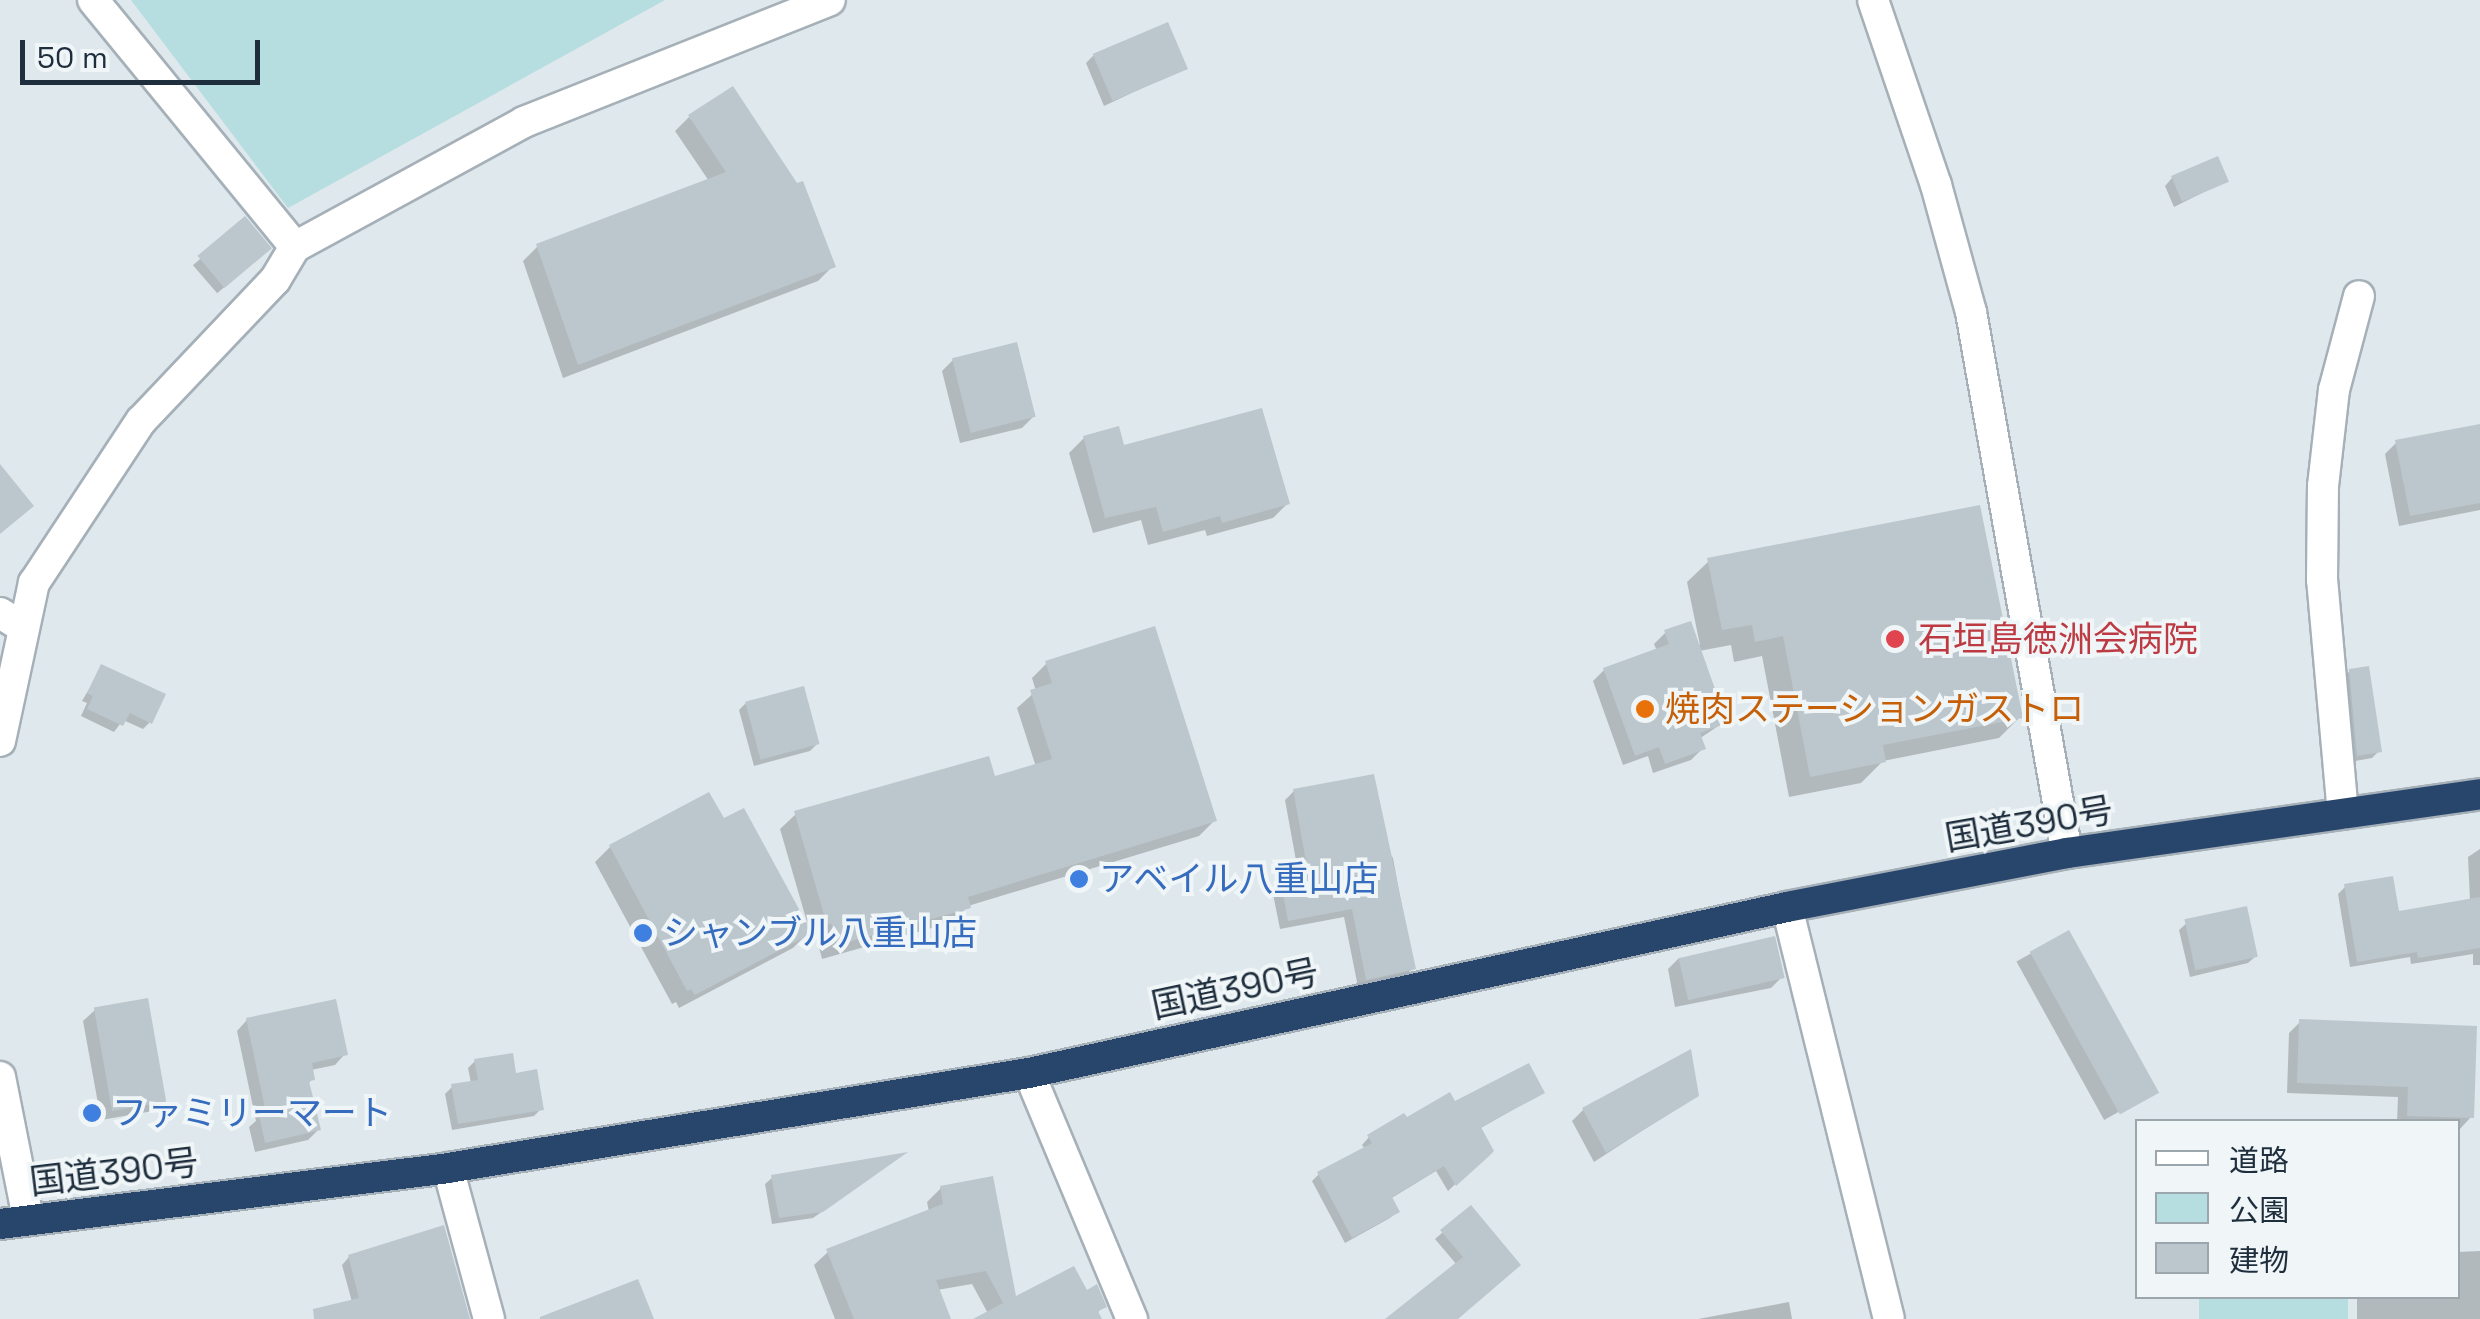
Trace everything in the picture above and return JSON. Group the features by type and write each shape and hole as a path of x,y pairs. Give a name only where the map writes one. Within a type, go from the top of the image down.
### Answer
{"highway":[{"name":"国道390号","path":"14,1222 448,1168 1029,1072 1787,907 2068,853 2480,794"}],"street":[{"path":"93,0 295,247"},
{"path":"0,742 12,621 34,584 141,420 275,280 295,247 524,122 830,0"},
{"path":"1873,0 1936,185 1971,312 2068,853"},
{"path":"2343,814 2322,580 2323,486 2334,390 2359,296"},
{"path":"1787,907 1889,1318"},
{"path":"1029,1072 1132,1319"},
{"path":"0,1077 14,1222"},
{"path":"448,1168 489,1319"}],"green space":[{"path":"131,0 665,0 288,208"},
{"path":"2199,1299 2348,1299 2348,1319 2199,1319"}],"building":[{"path":"1168,22 1188,69 1112,101 1093,54"},
{"path":"733,86 797,183 803,181 836,267 578,365 536,244 726,172 688,115"},
{"path":"2218,156 2229,182 2182,202 2171,176"},
{"path":"245,216 272,248 225,288 198,256"},
{"path":"1017,342 1036,417 971,433 952,358"},
{"path":"1262,408 1290,504 1222,523 1220,516 1163,532 1156,507 1105,518 1083,436 1119,426 1124,445"},
{"path":"2480,424 2480,503 2410,516 2395,440"},
{"path":"0,464 34,506 0,534"},
{"name":"石垣島徳洲会病院","path":"1980,505 2023,718 1883,745 1886,762 1810,777 1783,636 1755,642 1752,625 1722,630 1707,558"},
{"path":"1691,621 1727,723 1700,733 1706,749 1665,764 1659,747 1635,756 1603,668 1669,644 1664,630"},
{"path":"1155,626 1217,821 968,897 971,908 837,945 831,923 827,925 794,811 989,756 995,776 1052,759 1030,690 1052,683 1045,661"},
{"path":"101,664 166,694 152,724 130,713 123,726 87,709 93,696 87,693"},
{"path":"2369,666 2382,752 2357,756 2349,669"},
{"path":"804,686 820,744 761,760 745,702"},
{"path":"1374,774 1416,969 1366,980 1352,909 1288,921 1280,878 1308,873 1293,789"},
{"path":"709,792 724,818 744,808 812,933 695,995 691,989 687,991 609,845"},
{"path":"2393,876 2399,911 2480,897 2480,948 2418,958 2417,952 2357,962 2344,884"},
{"path":"2247,906 2258,957 2195,970 2184,919"},
{"path":"2069,930 2159,1093 2120,1114 2030,952"},
{"path":"1775,936 1785,978 1688,1000 1679,958"},
{"path":"148,998 166,1101 112,1111 94,1008"},
{"path":"336,999 348,1055 312,1063 315,1080 309,1081 321,1130 265,1143 259,1115 266,1113 246,1018"},
{"path":"2299,1019 2477,1026 2474,1118 2407,1116 2408,1087 2297,1083"},
{"path":"1691,1049 1699,1096 1606,1153 1582,1108"},
{"path":"513,1053 516,1073 537,1069 544,1110 458,1124 451,1084 478,1080 474,1059"},
{"path":"1529,1063 1545,1093 1481,1127 1494,1151 1487,1158 1456,1186 1444,1166 1392,1197 1400,1212 1352,1238 1317,1172 1372,1143 1367,1135 1404,1113 1407,1117 1450,1092 1455,1101"},
{"path":"908,1152 823,1212 779,1218 771,1175"},
{"path":"993,1176 1016,1296 1074,1266 1087,1290 1097,1284 1107,1307 1098,1311 1102,1319 973,1319 1003,1303 986,1271 936,1280 951,1319 854,1319 826,1249 943,1204 940,1186"},
{"path":"1471,1205 1521,1265 1458,1319 1385,1319 1463,1257 1440,1230"},
{"path":"444,1225 470,1319 314,1319 313,1309 359,1298 348,1255"},
{"path":"638,1279 654,1319 540,1319 540,1317"}],"place":[{"name":"石垣島徳洲会病院","path":"1895,639"},
{"name":"焼肉ステーションガストロ","path":"1645,709"},
{"name":"アベイル八重山店","path":"1079,879"},
{"name":"シャンブル八重山店","path":"643,933"},
{"name":"ファミリーマート","path":"92,1113"}]}
